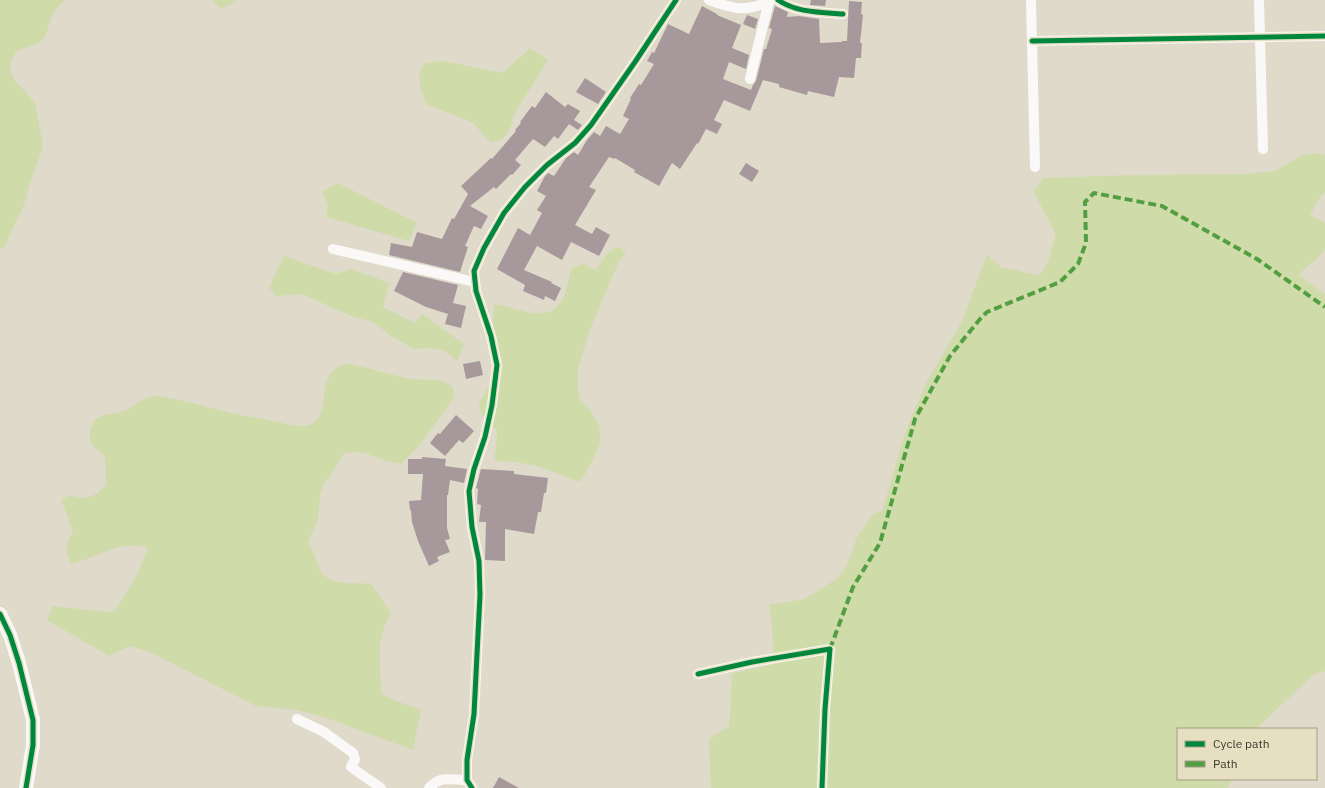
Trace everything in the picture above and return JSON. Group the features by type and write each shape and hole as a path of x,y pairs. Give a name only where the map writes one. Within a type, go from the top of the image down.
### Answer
{"street":[{"path":"429,788 434,782 440,780 470,784 468,760 474,714 480,595 478,561 472,527 469,492 474,469 485,437 492,405 497,365 491,336 476,290 474,271 484,248 504,213 525,187 547,165 575,143 591,125 676,0"},
{"path":"708,0 732,8 741,9 773,0 801,11 843,14"},
{"path":"750,79 773,0"},
{"path":"1031,0 1035,167"},
{"path":"1259,0 1263,149"},
{"path":"1032,41 1325,36"},
{"path":"333,249 475,282"},
{"path":"0,614 10,635 19,663 33,720 33,745 26,788"},
{"path":"698,674 752,662 830,649 825,708 822,788"},
{"path":"297,719 324,732 353,753 355,759 351,767 381,788"}],"green space":[{"path":"0,0 65,0 57,8 51,18 45,37 37,44 17,51 11,60 10,70 14,79 35,103 43,146 24,205 4,247 0,249"},
{"path":"212,0 235,0 230,5 221,8"},
{"path":"530,48 548,60 514,114 511,126 503,139 491,143 472,122 427,105 421,90 419,73 425,63 444,61 503,73"},
{"path":"1313,153 1325,155 1325,193 1322,194 1310,215 1325,223 1325,251 1298,275 1325,294 1325,671 1314,674 1257,728 1177,728 1177,780 1232,780 1227,788 711,788 709,739 729,726 732,673 774,664 772,624 769,605 805,599 838,578 845,569 856,539 874,513 882,512 905,433 925,385 962,321 987,255 1002,268 1037,275 1042,272 1048,263 1055,232 1033,191 1044,178 1133,175 1244,174 1275,171 1303,155"},
{"path":"338,183 417,222 409,241 326,217 328,205 322,192"},
{"path":"616,247 621,248 626,253 619,261 590,329 578,369 578,391 580,400 588,407 599,424 600,444 592,462 580,482 540,467 517,462 496,461 494,456 496,451 497,431 481,414 479,404 487,389 497,377 493,326 494,304 539,314 554,309 563,299 571,269 584,263 592,269 597,268 608,253"},
{"path":"284,256 336,274 351,269 389,283 383,307 415,323 422,314 464,344 457,361 445,351 430,348 414,349 391,336 373,322 351,316 302,294 277,296 269,288"},
{"path":"347,363 409,379 439,380 452,386 455,396 418,447 401,464 357,452 345,453 323,486 320,496 318,519 308,543 317,560 320,571 326,577 344,583 371,584 391,613 386,622 381,642 380,662 382,694 391,699 421,710 413,750 324,717 298,710 256,706 152,653 130,646 109,656 47,620 53,606 106,612 115,611 136,577 148,548 138,546 119,547 72,564 69,559 67,547 73,530 61,500 70,495 81,498 90,497 106,485 105,456 95,448 90,440 90,431 95,419 124,411 146,398 157,396 292,425 302,426 311,424 318,419 322,412 326,385 329,376 336,369"}],"building":[{"path":"811,0 826,0 825,6 810,5"},
{"path":"849,1 862,2 861,14 863,15 860,43 862,43 861,58 856,58 854,78 839,77 834,97 808,91 807,95 779,87 779,84 763,80 750,111 724,100 714,120 722,124 717,134 706,129 698,144 697,143 680,169 672,163 659,186 634,172 635,170 615,158 609,157 589,187 596,190 575,225 592,234 596,227 610,235 599,256 571,242 562,260 537,246 524,270 552,282 551,283 561,288 555,301 545,296 544,300 523,291 525,285 497,269 518,228 530,235 542,213 537,210 546,196 537,191 545,176 548,173 554,176 566,158 574,152 578,155 594,132 600,136 606,126 620,134 629,119 623,116 631,99 630,98 639,84 641,85 654,64 647,61 652,52 654,53 668,24 689,34 702,6 717,15 741,25 732,48 749,55 746,69 729,62 723,79 751,90 756,81 764,49 766,49 772,29 769,28 775,6 788,12 787,17 799,16 819,19 820,43 842,42 847,41"},
{"path":"747,15 758,19 755,29 743,24"},
{"path":"585,78 606,92 598,104 576,92"},
{"path":"546,92 565,107 568,104 580,111 574,120 582,125 578,130 569,124 558,139 554,136 545,147 533,139 515,160 521,165 512,175 511,174 496,189 494,187 470,206 488,216 481,229 474,226 465,246 468,247 460,272 389,255 391,243 412,247 417,232 442,239 452,218 454,219 468,194 461,186 491,158 492,159 516,131 515,130 521,123 520,122 532,106 535,108"},
{"path":"746,163 759,171 752,182 739,174"},
{"path":"403,272 458,285 453,303 466,306 461,328 445,324 448,314 426,307 394,291"},
{"path":"480,361 483,375 466,379 463,364"},
{"path":"456,415 474,431 463,443 459,440 445,456 430,443 438,433 440,434"},
{"path":"422,457 446,459 445,466 467,469 464,483 450,480 447,495 447,528 450,539 445,540 450,552 437,557 439,561 429,566 418,541 412,522 409,501 421,500 423,474 408,474 408,459 422,459"},
{"path":"481,469 514,471 514,474 548,478 546,493 544,493 541,512 538,512 534,534 505,529 505,561 485,560 486,522 479,522 481,505 477,504 478,489 476,488"},
{"path":"499,777 519,788 493,788"}],"marked path":[{"path":"830,649 853,587 880,543 915,419 950,356 987,312 1060,282 1078,264 1086,243 1085,202 1094,193 1162,206 1257,259 1325,307"}],"cycle path":[{"path":"472,788 467,780 467,760 474,714 480,595 479,561 472,527 469,491 474,469 485,437 492,405 497,365 491,336 476,291 474,271 484,248 504,213 525,187 547,165 575,143 591,125 676,0"},
{"path":"778,0 801,10 843,14"},
{"path":"1032,41 1325,36"},
{"path":"0,614 10,635 19,663 33,720 33,745 26,788"},
{"path":"698,674 752,662 830,649 825,709 822,788"}]}
